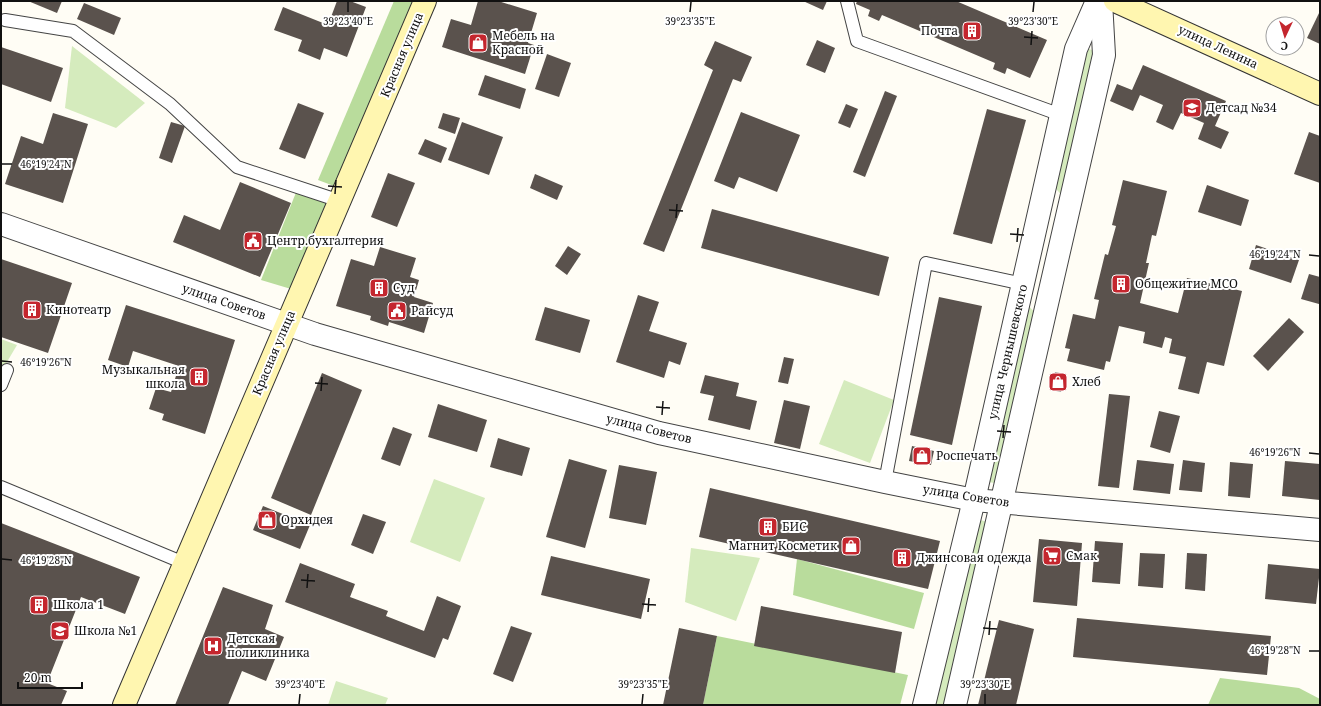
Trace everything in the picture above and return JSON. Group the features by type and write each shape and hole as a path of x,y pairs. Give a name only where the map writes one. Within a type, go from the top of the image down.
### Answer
{"street":[{"name":"Красная улица","path":"124,705 425,1"},
{"name":"улица Чернышевского","path":"924,705 974,500 1076,49 1097,1"},
{"path":"955,705 1104,55 1101,1"},
{"name":"улица Ленина","path":"1116,1 1320,94"},
{"name":"улица Советов","path":"1,224 321,336 659,433 974,500 1320,530"}],"lane":[{"path":"847,1 857,41 1061,115"},
{"path":"5,20 73,31 170,104 237,167 340,201"},
{"path":"885,482 926,263 1023,284"},
{"path":"1,385 7,370"},
{"path":"1,487 184,563"}],"green space":[{"path":"394,1 414,1 334,186 318,180"},
{"path":"72,46 145,103 116,128 65,108"},
{"path":"1083,46 1098,53 1064,198 1051,183"},
{"path":"297,190 331,203 291,289 261,280"},
{"path":"1023,300 1040,318 1000,484 983,481"},
{"path":"1,339 17,345 1,372"},
{"path":"844,380 894,400 870,463 819,444"},
{"path":"434,479 485,498 460,562 410,542"},
{"path":"976,519 992,523 949,705 929,705"},
{"path":"691,548 760,558 736,621 685,602"},
{"path":"797,559 924,593 914,629 793,595"},
{"path":"717,636 908,675 900,705 703,705"},
{"path":"1220,678 1299,688 1320,699 1320,705 1208,705"},
{"path":"336,681 388,698 385,705 328,705"}],"building":[{"path":"28,1 62,1 57,13"},
{"path":"337,1 350,1 366,7 347,57 324,48 320,60 298,51 302,40 274,30 283,7 328,25"},
{"path":"478,1 498,1 537,13 528,43 534,45 525,74 442,47 451,19 471,25"},
{"path":"803,1 827,1 823,10"},
{"name":"Почта","path":"857,1 956,1 1047,40 1030,78 1007,68 1005,74 993,69 995,63 882,15 879,21 868,16 870,10 856,4"},
{"path":"84,3 121,18 114,35 77,19"},
{"path":"1320,11 1320,44 1307,38"},
{"path":"817,40 835,48 825,73 806,65"},
{"path":"715,41 752,57 741,82 733,79 664,252 643,244 713,70 704,65"},
{"path":"1,47 63,68 51,102 1,84"},
{"path":"547,54 571,63 559,97 535,89"},
{"name":"Детсад №34","path":"1143,65 1226,101 1215,126 1229,132 1221,149 1198,139 1204,123 1181,113 1173,130 1156,122 1163,105 1140,95 1133,111 1110,101 1117,84 1132,90"},
{"path":"485,75 526,89 520,109 478,95"},
{"path":"885,91 897,96 865,177 853,172"},
{"path":"298,103 324,113 305,159 279,149"},
{"path":"846,104 858,109 850,128 838,123"},
{"path":"987,109 1026,120 992,244 953,234"},
{"path":"741,112 800,135 777,192 739,177 734,189 714,181"},
{"path":"53,113 88,124 63,203 5,184 21,136 43,144"},
{"path":"443,113 460,118 455,134 438,128"},
{"path":"171,122 185,126 172,163 159,158"},
{"path":"462,122 503,137 489,175 448,160"},
{"path":"1309,132 1320,136 1320,183 1294,174"},
{"path":"425,139 447,148 441,163 418,154"},
{"path":"388,173 415,183 397,227 371,217"},
{"path":"535,174 563,186 557,200 530,188"},
{"name":"Общежитие МСО","path":"1123,180 1167,191 1156,236 1152,235 1146,263 1149,263 1140,303 1178,313 1187,278 1242,291 1224,366 1207,362 1199,394 1178,389 1186,357 1169,353 1172,339 1165,337 1162,348 1143,343 1145,332 1119,326 1110,362 1106,361 1104,370 1067,361 1070,349 1065,348 1073,314 1095,319 1099,300 1094,299 1105,254 1108,255 1116,226 1112,225"},
{"path":"240,182 291,203 260,277 173,242 184,215 220,230"},
{"path":"1207,185 1249,200 1241,226 1198,212"},
{"path":"712,209 889,257 879,296 701,248"},
{"path":"1256,245 1299,260 1291,283 1249,269"},
{"path":"568,246 581,254 567,275 555,266"},
{"name":"Суд","path":"380,247 416,258 410,277 419,280 414,297 433,303 424,333 389,322 388,326 370,320 371,316 336,306 351,259 374,266"},
{"name":"Кинотеатр","path":"1,259 72,283 48,353 1,337"},
{"path":"1309,274 1320,277 1319,304 1301,299"},
{"path":"638,295 659,302 649,331 687,343 680,365 669,361 664,378 616,362"},
{"path":"939,297 982,306 952,445 910,435"},
{"name":"Музыкальная школа","path":"126,305 235,340 205,434 162,420 164,414 149,409 156,388 171,392 179,366 133,351 128,367 108,360"},
{"path":"545,307 590,320 580,353 535,340"},
{"path":"1289,318 1304,332 1268,371 1253,356"},
{"path":"784,357 794,359 788,384 778,382"},
{"name":"Хлеб","path":"1055,372 1065,374 1061,392 1051,390"},
{"path":"322,373 362,390 311,515 271,498"},
{"path":"705,375 739,383 736,396 757,401 750,430 708,420 714,396 700,393"},
{"path":"1109,394 1130,396 1119,488 1098,486"},
{"path":"784,400 810,406 800,449 774,443"},
{"path":"438,404 487,420 477,452 428,437"},
{"path":"1159,411 1180,416 1170,453 1150,447"},
{"path":"393,427 412,434 400,466 381,459"},
{"path":"498,438 530,448 522,476 490,467"},
{"name":"Роспечать","path":"912,446 934,451 931,465 909,461"},
{"path":"569,459 607,470 585,548 546,537"},
{"path":"1137,460 1174,464 1170,494 1133,490"},
{"path":"1183,460 1205,463 1202,492 1179,490"},
{"path":"1285,461 1320,464 1320,500 1282,496"},
{"path":"1230,462 1253,464 1250,498 1228,496"},
{"path":"619,465 657,472 646,525 609,518"},
{"path":"710,488 940,541 928,589 699,537"},
{"path":"263,506 310,525 300,549 253,530"},
{"path":"363,514 386,522 373,554 351,545"},
{"name":"Школа №1","path":"1,523 140,577 125,614 81,597 47,683 67,691 61,705 1,705"},
{"path":"1039,539 1082,543 1077,606 1033,602"},
{"path":"1095,541 1123,543 1120,584 1092,582"},
{"path":"1140,553 1165,554 1163,588 1138,586"},
{"path":"1187,553 1207,554 1205,591 1185,589"},
{"path":"551,556 650,579 641,619 541,595"},
{"path":"300,563 355,584 350,597 388,611 386,616 424,631 437,596 461,606 448,640 443,638 435,658 285,602"},
{"path":"1268,564 1320,569 1316,604 1265,599"},
{"name":"Детская поликлиника","path":"223,587 273,605 265,629 284,637 266,681 242,671 228,705 175,705"},
{"path":"761,606 902,632 895,673 754,646"},
{"path":"1077,618 1271,636 1267,675 1073,657"},
{"path":"999,620 1034,629 1016,705 978,705"},
{"path":"511,626 532,633 513,682 493,674"},
{"path":"679,628 717,636 703,705 663,705"}],"place":[{"name":"Почта","path":"972,31"},
{"name":"Мебель на Красной","path":"478,43"},
{"name":"Детсад №34","path":"1192,108"},
{"name":"Центр.бухгалтерия","path":"253,241"},
{"name":"Общежитие МСО","path":"1121,284"},
{"name":"Суд","path":"379,288"},
{"name":"Кинотеатр","path":"32,310"},
{"name":"Райсуд","path":"397,311"},
{"name":"Музыкальная школа","path":"199,377"},
{"name":"Хлеб","path":"1058,382"},
{"name":"Роспечать","path":"922,456"},
{"name":"Орхидея","path":"267,520"},
{"name":"БИС","path":"768,527"},
{"name":"Магнит Косметик","path":"851,546"},
{"name":"Смак","path":"1052,556"},
{"name":"Джинсовая одежда","path":"902,558"},
{"name":"Школа 1","path":"39,605"},
{"name":"Школа №1","path":"60,631"},
{"name":"Детская поликлиника","path":"213,646"}]}
